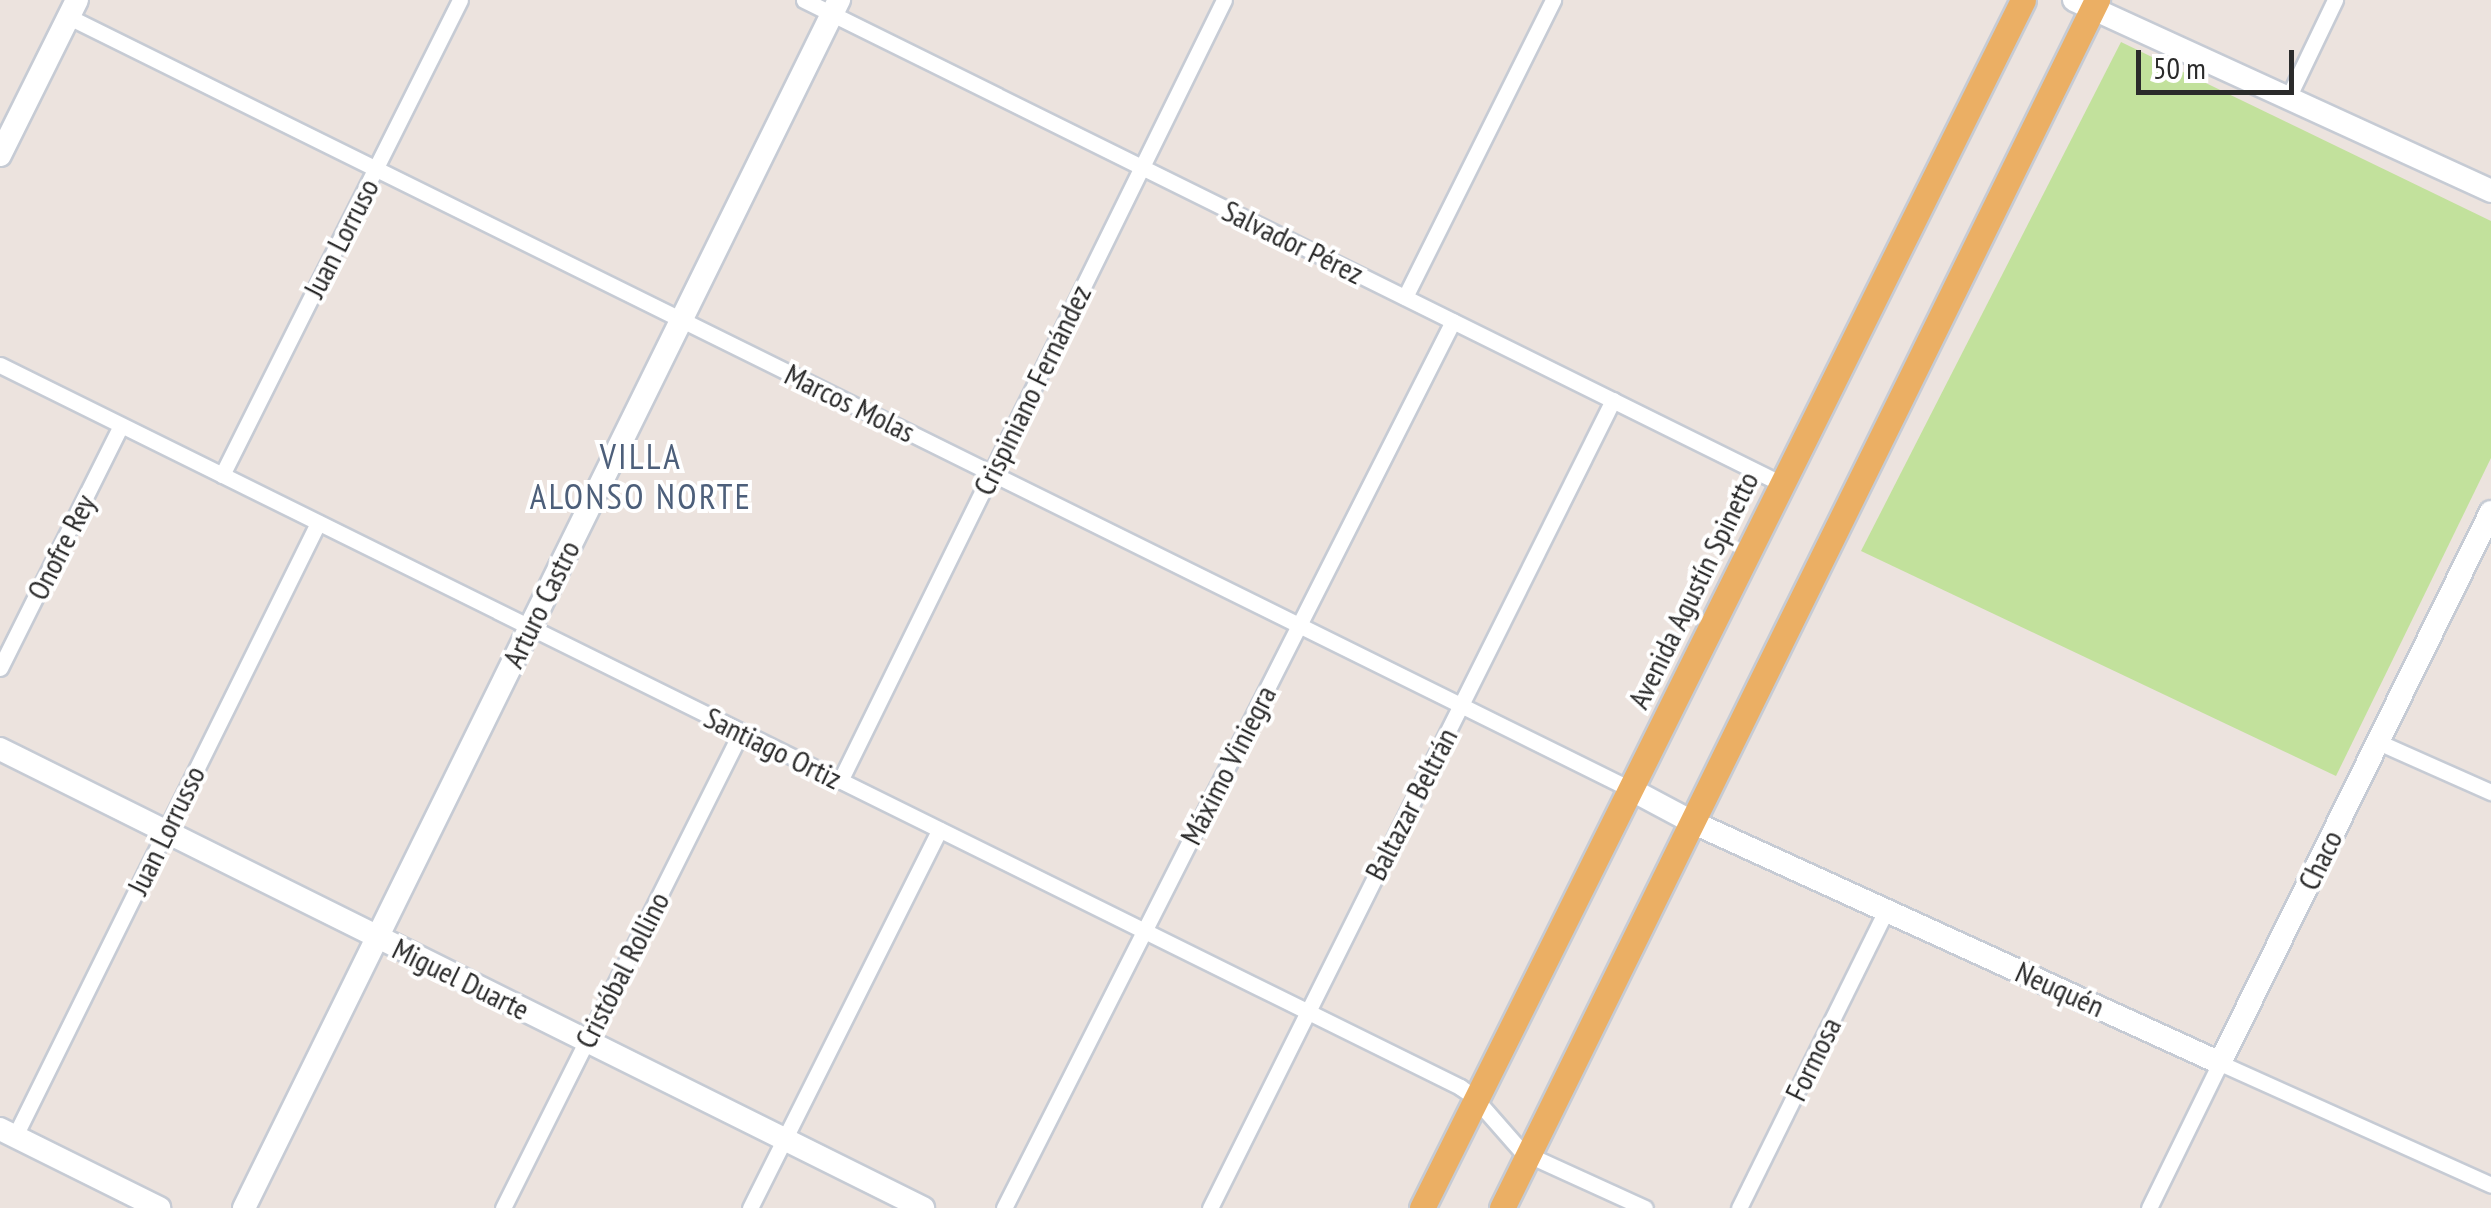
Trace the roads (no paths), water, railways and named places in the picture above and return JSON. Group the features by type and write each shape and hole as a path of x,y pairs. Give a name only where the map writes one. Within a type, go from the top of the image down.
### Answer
{"main road":[{"name":"Avenida Agustín Spinetto","path":"1422,1208 2023,0"},
{"path":"1502,1208 2088,3"}],"street":[{"name":"Juan Lorruso","path":"222,475 460,0"},
{"name":"Salvador Pérez","path":"804,0 836,7 1142,167 1782,484"},
{"name":"Crispiniano Fernández","path":"840,781 1224,0"},
{"path":"1404,297 1553,0"},
{"path":"2288,98 2335,0"},
{"path":"2088,3 2491,191"},
{"name":"Arturo Castro","path":"244,1208 836,7"},
{"name":"Marcos Molas","path":"73,8 376,168 1630,789"},
{"path":"0,155 73,8"},
{"name":"Máximo Viniegra","path":"1004,1208 1453,321"},
{"name":"Santiago Ortiz","path":"0,365 1308,1012 1476,1099 1507,1139 1528,1156"},
{"name":"Baltazar Beltrán","path":"1210,1208 1613,400"},
{"name":"Onofre Rey","path":"0,668 121,425"},
{"name":"Chaco","path":"2149,1208 2491,512"},
{"name":"Juan Lorrusso","path":"7,1133 166,832 318,523"},
{"name":"Cristóbal Rollino","path":"504,1208 742,732"},
{"path":"2378,742 2491,792"},
{"name":"Miguel Duarte","path":"0,750 923,1208"},
{"name":"Neuquén","path":"1630,789 1692,822 2491,1185"},
{"path":"750,1208 939,830"},
{"name":"Formosa","path":"1739,1208 1886,910"},
{"path":"7,1133 159,1208"},
{"path":"1528,1156 1645,1208"}],"district":[{"name":"VILLA ALONSO NORTE","path":"641,476"}]}
